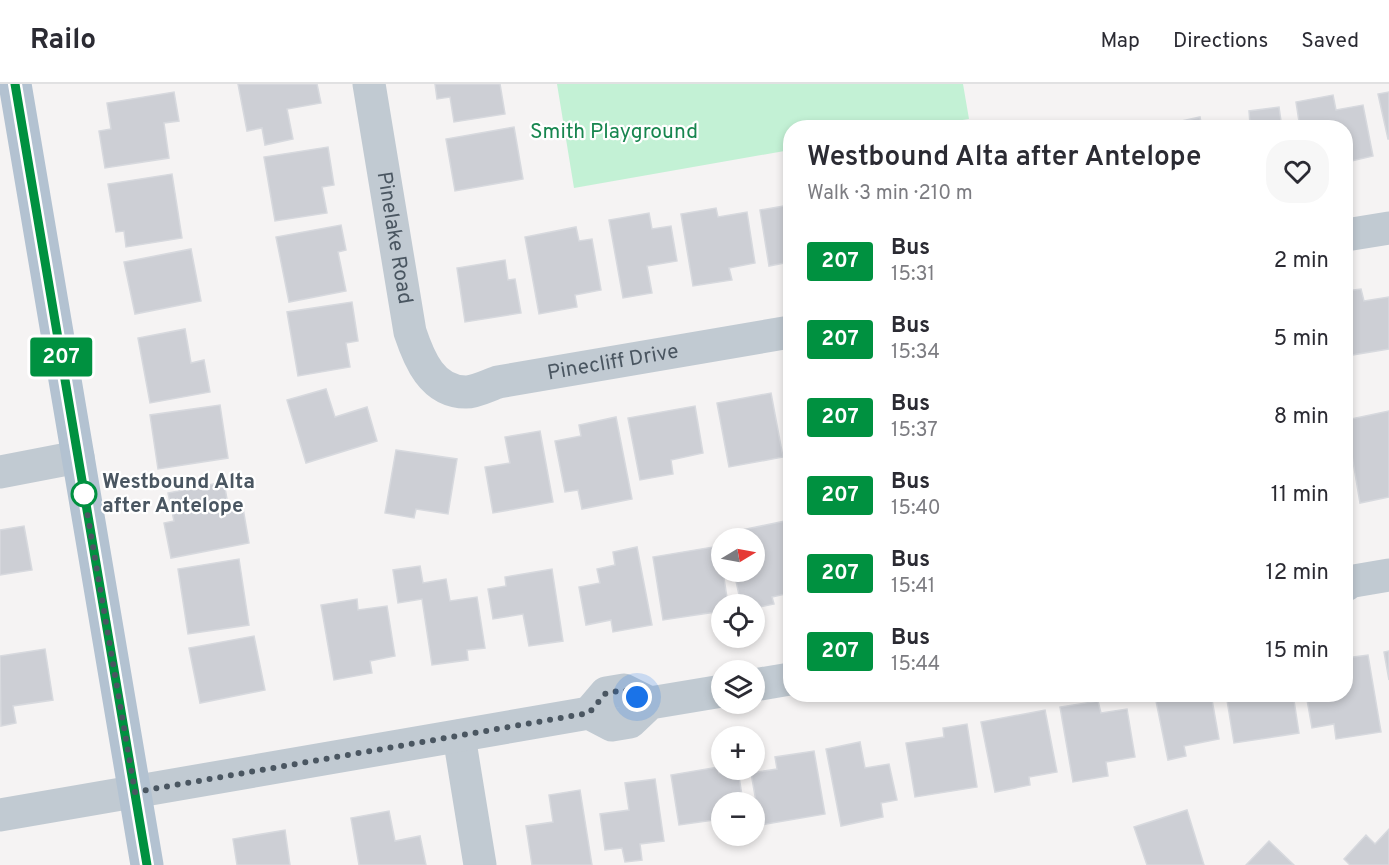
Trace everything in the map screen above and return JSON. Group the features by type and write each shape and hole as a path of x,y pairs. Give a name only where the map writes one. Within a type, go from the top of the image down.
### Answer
{"main road":[{"path":"15,84 147,865"}],"street":[{"name":"Pinelake Road","path":"369,84 410,332 421,364 439,384"},
{"path":"1353,234 1389,228"},
{"name":"Pinecliff Drive","path":"439,384 466,392 498,382 783,333"},
{"path":"0,472 78,457"},
{"path":"1353,581 1389,574"},
{"path":"765,683 783,680"},
{"path":"0,815 589,713 606,693 624,690 650,703 711,693"},
{"path":"459,736 480,865"}],"green space":[{"name":"Smith Playground","path":"557,84 963,84 969,119 783,120 783,151 574,188"}],"building":[{"path":"238,84 317,84 321,103 287,109 293,139 265,145 262,128 247,131"},
{"path":"435,84 500,84 505,114 454,122 450,97 437,99"},
{"path":"174,92 179,121 164,123 169,158 105,168 99,131 111,129 107,103"},
{"path":"1389,92 1389,139 1388,139 1378,94"},
{"path":"1333,95 1336,110 1363,105 1373,156 1353,161 1353,120 1299,120 1296,102"},
{"path":"1279,107 1281,120 1250,120 1249,111"},
{"path":"514,127 523,179 455,191 446,139"},
{"path":"328,147 334,185 322,187 327,213 275,221 264,157"},
{"path":"172,174 182,238 126,247 124,231 116,232 108,184"},
{"path":"783,206 783,263 769,266 760,210"},
{"path":"716,208 718,217 747,212 755,263 729,268 732,280 693,286 681,214"},
{"path":"649,213 652,229 671,226 677,261 647,266 652,293 623,298 609,220"},
{"path":"341,225 346,250 338,252 346,291 289,302 276,237"},
{"path":"576,227 579,241 592,239 601,290 575,295 577,307 539,314 525,237"},
{"path":"191,249 201,301 135,314 124,262"},
{"path":"505,260 508,280 515,279 521,313 465,322 457,268"},
{"path":"1361,289 1364,301 1389,297 1389,349 1353,355 1353,290"},
{"path":"352,302 358,341 346,343 350,367 298,376 287,312"},
{"path":"185,329 191,363 204,360 210,392 150,403 138,338"},
{"path":"326,389 335,417 367,407 377,441 306,463 287,400"},
{"path":"771,393 783,457 729,467 717,403"},
{"path":"220,405 228,458 158,469 150,415"},
{"path":"695,406 703,453 671,460 673,474 640,480 628,418"},
{"path":"1389,411 1389,497 1360,503 1353,462 1353,419"},
{"path":"616,417 632,499 582,509 578,490 565,492 555,441 581,436 579,425"},
{"path":"540,431 553,502 493,513 485,467 510,463 505,437"},
{"path":"396,450 457,459 448,514 416,509 414,518 385,513"},
{"path":"224,482 229,511 243,508 249,543 171,558 164,523 174,521 168,493"},
{"path":"783,521 783,595 772,597 774,604 765,606 765,594 739,594 736,582 765,582 765,528 751,528"},
{"path":"24,526 32,570 0,575 0,530"},
{"path":"637,547 652,625 613,632 611,620 586,625 579,587 600,583 597,569 615,565 613,552"},
{"path":"711,547 711,582 725,582 726,594 711,594 711,613 663,620 653,557"},
{"path":"239,559 249,625 188,634 178,569"},
{"path":"420,566 423,583 446,579 450,601 477,597 485,648 467,650 468,660 432,665 422,599 398,603 393,570"},
{"path":"552,569 563,641 529,646 523,614 493,619 488,589 506,586 505,577"},
{"path":"357,599 358,610 387,606 395,656 370,661 372,673 334,680 321,605"},
{"path":"254,636 265,690 200,703 189,648"},
{"path":"45,649 53,700 13,706 16,723 1,726 0,656"},
{"path":"1389,651 1389,680 1384,652"},
{"path":"1368,655 1381,732 1336,739 1334,724 1312,728 1307,702 1353,702 1353,657"},
{"path":"1098,702 1101,713 1127,709 1135,757 1106,762 1108,776 1073,782 1060,707"},
{"path":"1156,702 1212,702 1219,739 1184,746 1186,756 1168,760"},
{"path":"1227,702 1294,702 1299,733 1234,743"},
{"path":"1045,710 1057,772 1029,777 1030,785 995,792 981,722"},
{"path":"967,724 977,787 915,797 906,743 944,737 943,728"},
{"path":"860,742 865,768 889,764 897,800 881,803 883,817 841,826 826,749"},
{"path":"814,751 825,814 765,824 765,792 754,792 752,780 765,780 765,771 777,769 775,757"},
{"path":"711,768 711,780 740,780 741,792 711,792 711,820 679,825 671,775"},
{"path":"655,779 664,841 640,844 642,860 625,862 622,848 605,850 600,814 629,810 625,783"},
{"path":"580,790 592,865 532,865 526,826 553,822 549,795"},
{"path":"1187,810 1204,865 1147,865 1134,827"},
{"path":"389,811 395,841 420,836 426,865 359,865 351,818"},
{"path":"1389,829 1389,865 1350,865 1344,859 1366,835 1375,844"},
{"path":"285,830 290,865 237,865 233,839"},
{"path":"1269,841 1294,865 1246,865"}],"bus line":[{"name":"207","path":"15,84 147,865"}],"place":[{"name":"Westbound Alta after Antelope","path":"84,494"}],"route":[{"path":"84,494 135,792 589,713 606,693 624,690 637,697"}]}
